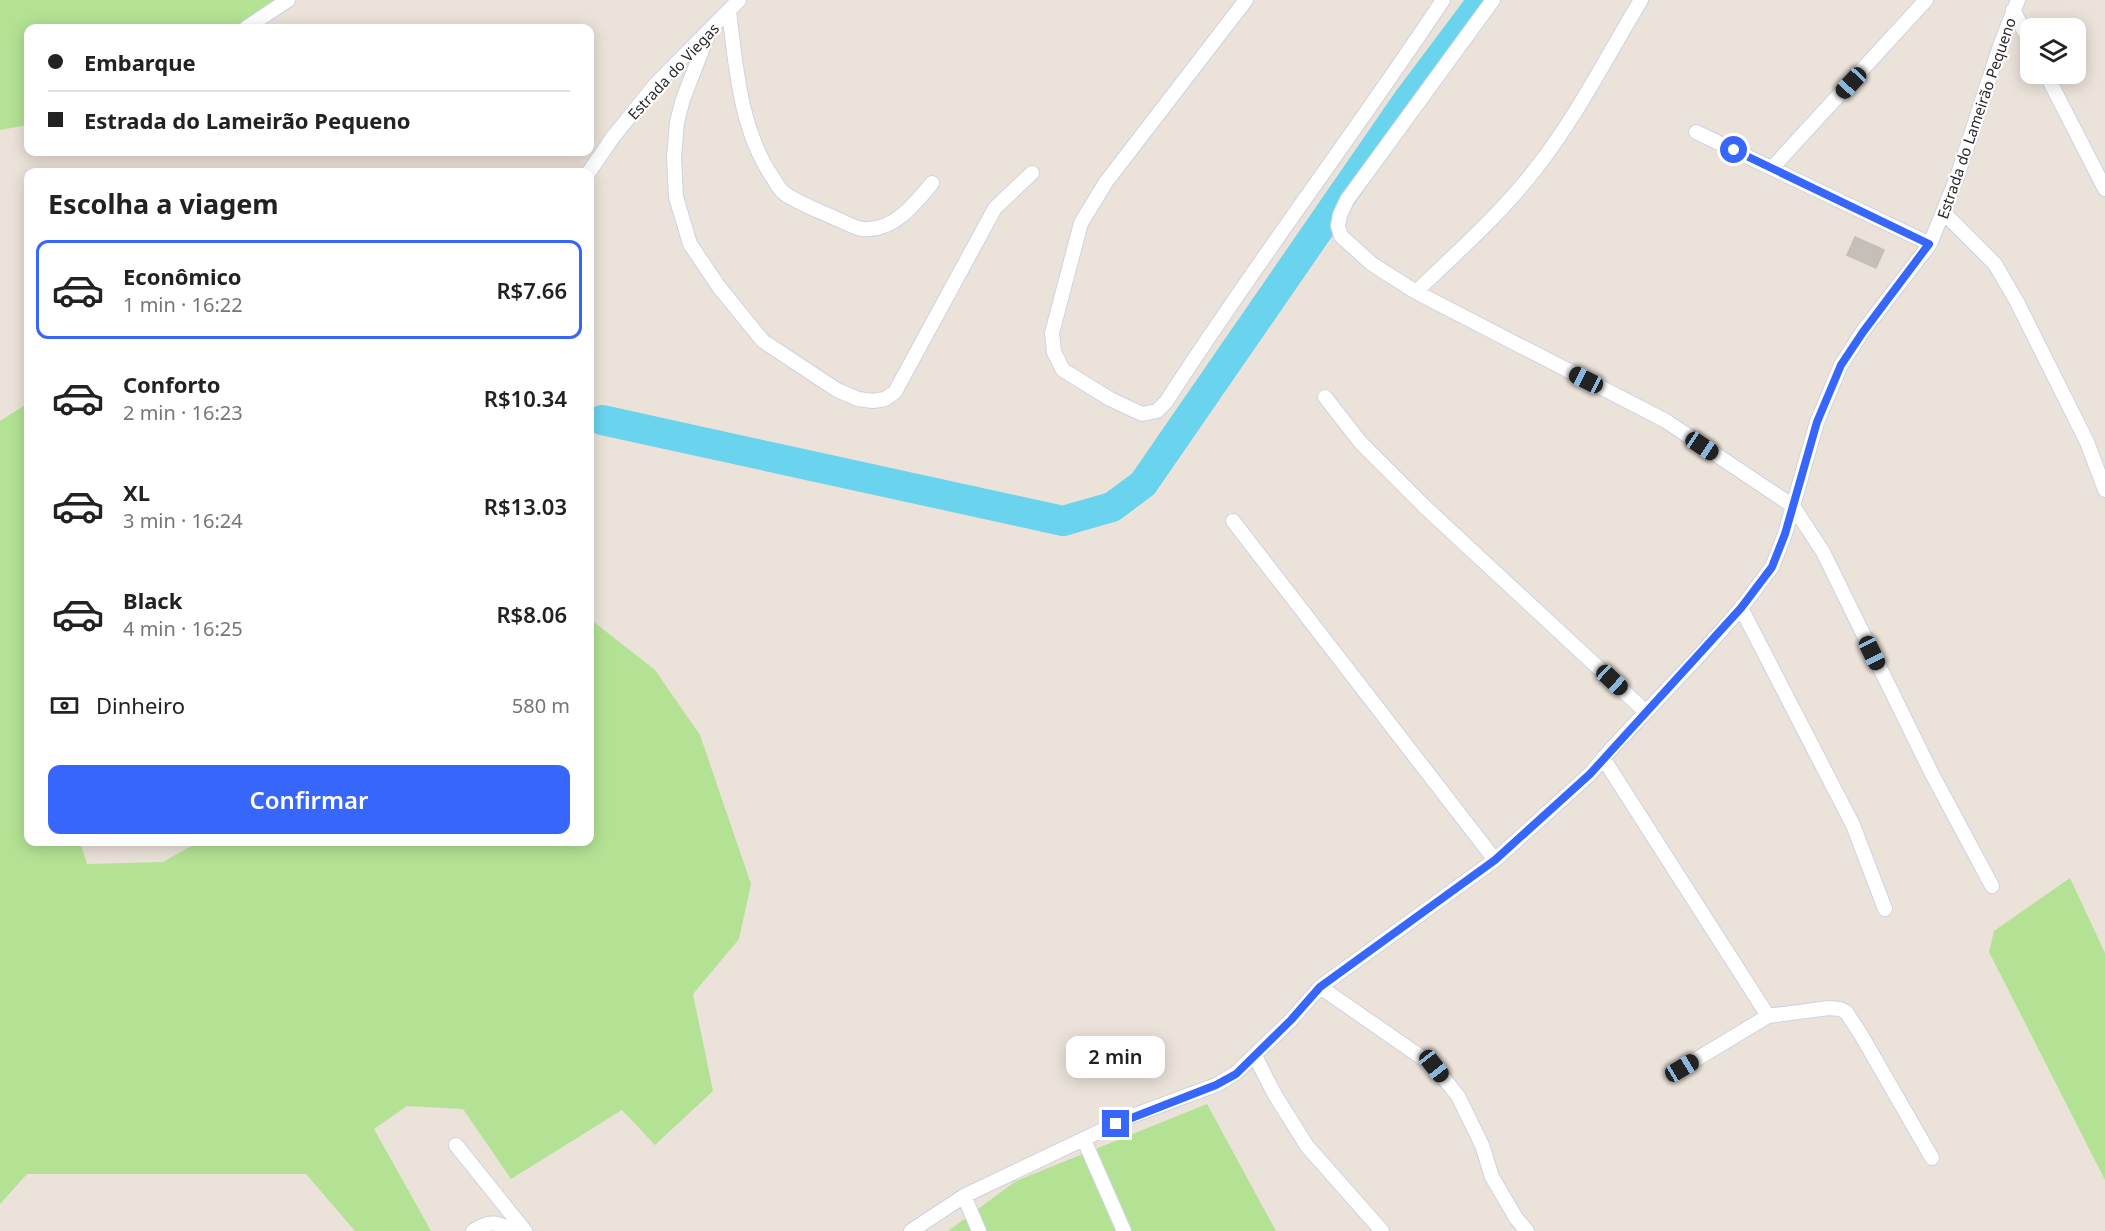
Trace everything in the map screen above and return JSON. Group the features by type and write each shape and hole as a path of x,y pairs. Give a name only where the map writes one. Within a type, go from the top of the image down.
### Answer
{"street":[{"path":"252,24 288,0"},
{"name":"Estrada do Viegas","path":"592,168 613,137 655,85 739,0"},
{"path":"1246,0 1106,182 1081,223 1063,286 1052,333 1054,352 1063,370 1110,399 1142,414 1156,411 1166,402 1220,319 1443,0"},
{"path":"1493,0 1354,190 1340,215 1338,226 1341,236 1372,264 1416,292 1666,422 1793,506 1823,552 1932,774 1992,886"},
{"path":"1416,292 1481,228 1536,168 1572,118 1641,0"},
{"path":"1772,168 1926,0"},
{"name":"Estrada do Lameirão Pequeno","path":"911,1231 964,1196 1132,1116 1216,1085 1236,1074 1291,1020 1320,987 1495,860 1590,774 1741,608 1772,567 1785,534 1817,422 1841,365 1929,244 1944,213 2016,5"},
{"path":"729,11 736,64 749,129 764,165 782,192 811,208 861,229 881,229 917,201 932,183"},
{"path":"709,32 683,99 677,122 674,157 676,197 690,244 719,287 763,341 837,390 858,399 873,401 885,399 895,392 995,208 1032,173"},
{"path":"2051,84 2105,189"},
{"path":"1696,132 1929,244"},
{"path":"1944,213 1995,264 2017,302 2087,442 2105,490"},
{"path":"1325,397 1361,443 1425,507 1646,712"},
{"path":"1233,521 1495,860"},
{"path":"1741,608 1853,825 1885,909"},
{"path":"1603,758 1768,1016"},
{"path":"1320,987 1434,1066 1458,1096 1482,1145 1492,1177 1516,1218 1527,1231"},
{"path":"1682,1068 1768,1016 1829,1008 1846,1012 1932,1158"},
{"path":"1255,1056 1275,1095 1307,1146 1382,1231"},
{"path":"1084,1140 1124,1231"},
{"path":"456,1145 525,1231"},
{"path":"964,1196 979,1231"},
{"path":"473,1231 490,1222 500,1223 512,1231"}],"green space":[{"path":"0,0 284,0 253,24 24,24 24,126 0,130"},
{"path":"24,406 24,846 81,846 87,864 163,862 191,846 594,846 594,622 655,670 700,735 751,884 739,939 693,994 713,1091 655,1145 622,1110 511,1179 463,1109 407,1106 374,1129 431,1231 355,1231 306,1174 27,1174 0,1204 0,421"},
{"path":"2070,878 2105,953 2105,1180 1989,952 1994,931"},
{"path":"1207,1104 1276,1231 948,1231 1016,1181"}],"building":[{"path":"1855,237 1884,250 1876,268 1847,255"}],"waterway":[{"path":"602,420 1063,521 1112,507 1143,484 1408,100 1483,0"}],"route":[{"path":"1116,1124 1216,1085 1236,1074 1291,1020 1320,987 1495,860 1590,774 1705,649 1741,608 1772,567 1785,534 1817,422 1841,365 1929,244 1734,150"}]}
